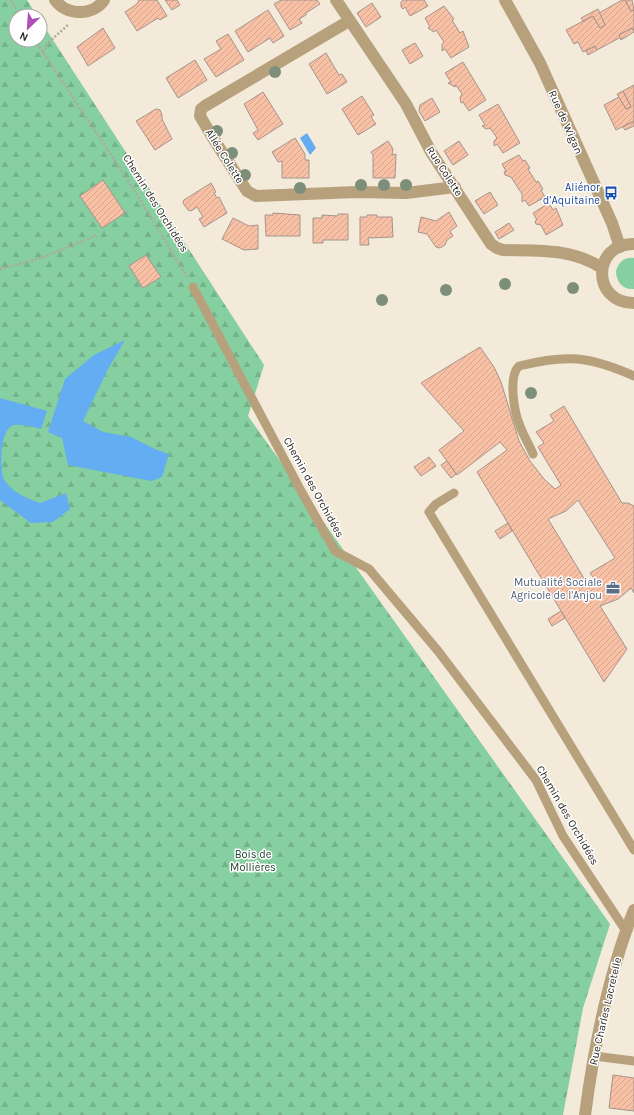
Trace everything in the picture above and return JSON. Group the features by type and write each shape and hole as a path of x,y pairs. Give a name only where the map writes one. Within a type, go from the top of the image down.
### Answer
{"street":[{"path":"55,0 65,9 83,12 93,9 104,0"},
{"name":"Rue Colette","path":"336,0 406,104 432,152 455,186 485,236 497,248 561,251 590,260 602,268"},
{"name":"Rue de Wigan","path":"505,0 540,63 612,223 620,246"},
{"name":"Allée Colette","path":"349,21 201,109 200,116 247,190 256,196 357,192 406,193 455,186"},
{"path":"634,244 620,246 610,254 602,268 603,282 609,293 620,301 634,303"},
{"name":"Rue Charles Lacretelle","path":"584,1115 594,1056 610,983 634,910"}],"lane":[{"name":"Chemin des Orchidées","path":"193,287 301,491 335,551 369,569 438,651 536,780 564,836 626,931"},
{"path":"533,454 519,425 515,404 514,375 519,366 545,360 568,358 589,360 634,376"},
{"path":"454,493 436,504 429,512 634,850"},
{"path":"594,1056 634,1061"}],"path":[{"path":"42,53 48,43 83,12"},
{"name":"Chemin des Orchidées","path":"39,48 131,186 193,287"},
{"path":"0,269 44,257 97,235"}],"green space":[{"name":"Bois de Mollières","path":"0,0 27,0 32,8 8,8 8,48 48,48 48,32 264,365 248,416 610,924 583,1008 563,1115 0,1115"},
{"path":"627,258 634,258 634,289 630,289 623,287 619,282 616,271 622,261"}],"water":[{"path":"307,133 316,148 310,155 300,138"},
{"path":"125,340 108,369 83,421 103,432 131,437 157,450 169,454 162,477 151,481 68,465 62,438 48,432 65,379 94,355"},
{"path":"0,398 47,411 41,429 21,425 14,425 9,428 2,448 1,465 3,477 9,486 29,499 40,503 66,493 70,509 53,522 31,523 0,500"}],"building":[{"path":"139,0 157,0 167,16 160,20 158,18 137,31 125,12 137,4"},
{"path":"165,0 177,0 180,5 172,10"},
{"path":"281,0 317,0 320,4 299,19 302,23 290,30 274,4"},
{"path":"403,0 424,0 428,6 410,16 405,7 403,9 401,7 401,2"},
{"path":"622,0 625,0 631,11 634,10 634,30 632,28 619,35 621,37 597,50 595,46 583,52 578,42 574,44 566,30 593,16 600,28 605,25 599,13"},
{"path":"625,0 632,0 634,10 631,11"},
{"path":"372,3 381,17 366,27 357,13"},
{"path":"444,6 454,19 452,20 460,33 463,31 469,47 451,58 445,49 442,51 442,44 444,42 436,30 434,32 428,28 430,27 425,18"},
{"path":"598,9 605,25 600,28 593,16 583,21 581,18"},
{"path":"268,10 284,36 273,43 270,38 248,52 235,31"},
{"path":"103,28 115,48 88,66 77,47"},
{"path":"632,28 634,32 621,40 619,35"},
{"path":"228,34 244,60 216,77 204,59 221,49 216,41"},
{"path":"415,43 423,56 410,64 402,50"},
{"path":"595,46 597,50 588,55 586,51"},
{"path":"326,53 339,75 342,74 347,82 327,94 309,64"},
{"path":"195,60 207,80 178,98 166,78"},
{"path":"463,62 486,100 469,111 463,102 461,103 460,98 462,94 456,85 455,87 448,83 451,82 445,73"},
{"path":"634,85 634,121 616,130 604,105 619,97 626,109 631,107 623,91"},
{"path":"623,91 631,107 626,109 617,94"},
{"path":"263,92 283,124 258,140 253,133 258,130 244,104"},
{"path":"362,96 374,115 371,117 376,124 358,135 342,109"},
{"path":"432,98 440,112 425,121 419,111 420,105"},
{"path":"498,104 520,143 503,153 497,144 494,146 494,141 497,138 490,128 486,129 482,126 485,125 479,115"},
{"path":"156,109 160,110 162,119 172,139 155,150 136,121"},
{"path":"634,121 634,126 625,130 623,127"},
{"path":"295,138 305,154 305,160 309,160 309,178 282,178 282,161 278,162 272,152"},
{"path":"388,141 393,149 392,155 396,154 395,178 373,178 373,155 371,152"},
{"path":"459,141 468,155 453,165 444,151"},
{"path":"519,155 523,161 525,160 530,168 528,169 536,182 538,181 543,189 541,190 545,197 529,206 525,200 522,202 522,194 511,177 505,175 504,172 506,171 502,164"},
{"path":"103,180 125,213 102,228 80,196"},
{"path":"211,183 216,192 214,193 217,198 219,197 227,213 204,227 199,219 203,217 197,207 191,211 188,210 183,203 184,200"},
{"path":"490,192 498,205 484,214 475,201"},
{"path":"549,203 553,210 556,208 563,225 546,235 541,225 536,224 535,221 537,220 533,213"},
{"path":"449,212 457,226 450,231 453,236 447,240 445,245 440,248 436,247 427,234 418,232 421,217 436,221"},
{"path":"273,213 300,215 300,236 266,236 265,215 273,215"},
{"path":"338,214 348,214 348,240 323,240 323,243 313,243 313,218 322,218 322,215 338,216"},
{"path":"367,215 392,217 393,237 368,238 369,245 360,245 360,217 367,217"},
{"path":"233,218 249,226 258,225 258,249 244,250 222,239"},
{"path":"509,223 514,230 499,239 495,232"},
{"path":"146,255 161,277 143,288 129,266"},
{"path":"480,347 494,367 501,382 519,441 530,461 544,479 555,489 561,485 538,447 544,443 536,432 554,421 550,415 564,406 622,503 628,503 634,506 634,593 631,588 618,599 600,606 627,649 604,682 477,472 507,450 500,442 457,475 439,450 464,431 421,383","holes":["578,500 615,558 590,573 596,581 590,588 548,519 566,511"]},
{"path":"429,457 436,466 421,476 414,467"},
{"path":"447,461 456,474 451,478 441,465"},
{"path":"508,523 512,531 500,539 495,531"},
{"path":"561,611 565,618 552,626 548,619"},
{"path":"613,1075 634,1078 634,1111 609,1108"}],"place":[{"name":"Aliénor d’Aquitaine","path":"611,193"},
{"name":"Mutualité Sociale Agricole de l'Anjou","path":"613,588"}]}
